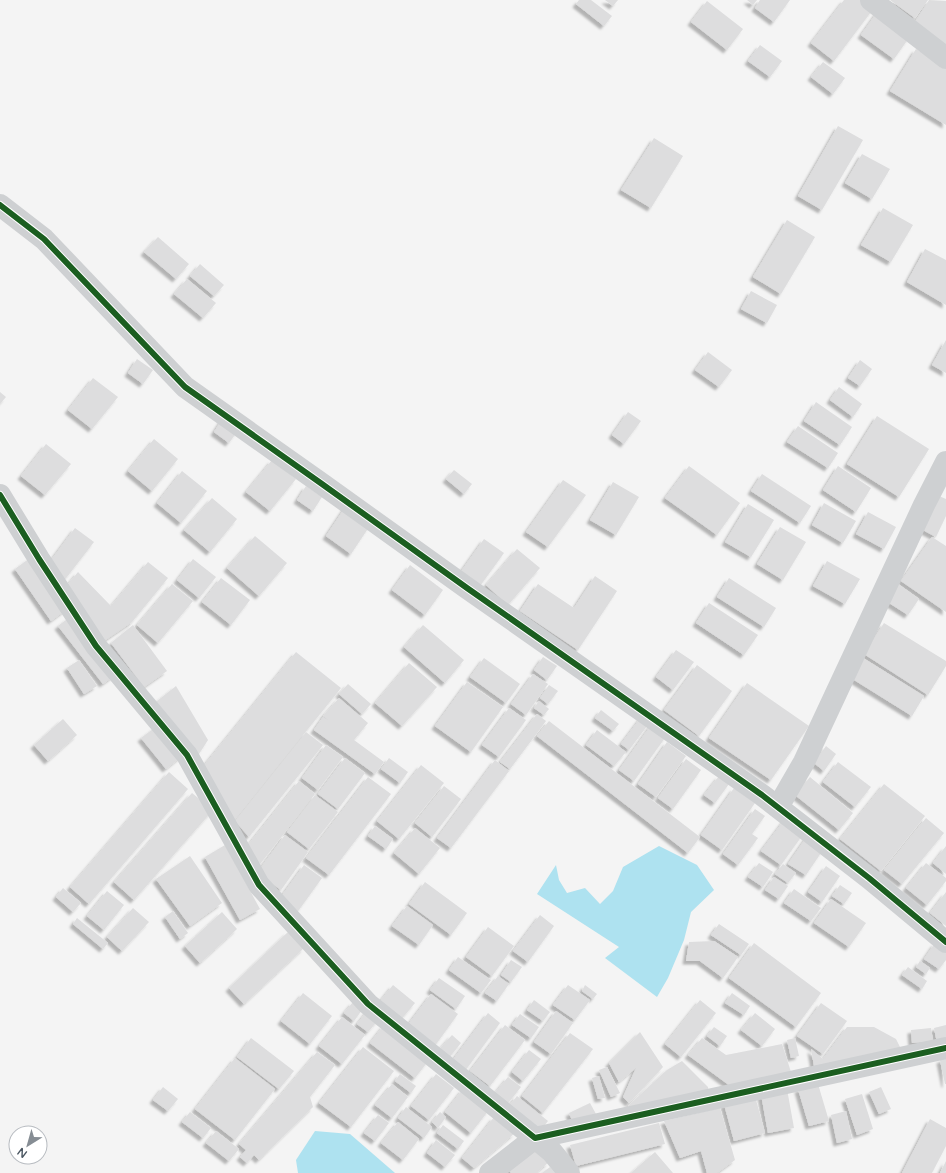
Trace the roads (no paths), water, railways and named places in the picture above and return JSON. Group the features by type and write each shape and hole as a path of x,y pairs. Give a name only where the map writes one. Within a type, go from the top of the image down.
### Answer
{"street":[{"path":"871,0 946,58"},
{"path":"0,205 44,239 185,387 748,786 869,878 946,942"},
{"path":"778,808 804,762 924,505 946,462"},
{"path":"0,495 39,559 96,646 187,755 259,885 368,1004 552,1152 569,1173"},
{"path":"490,1173 535,1138 946,1048"}],"water":[{"path":"659,846 697,865 714,890 691,912 684,940 668,978 657,997 605,958 619,947 537,894 556,865 559,880 567,893 585,888 600,904 613,891 623,867"},
{"path":"315,1131 350,1134 395,1173 298,1173 296,1160"}]}
